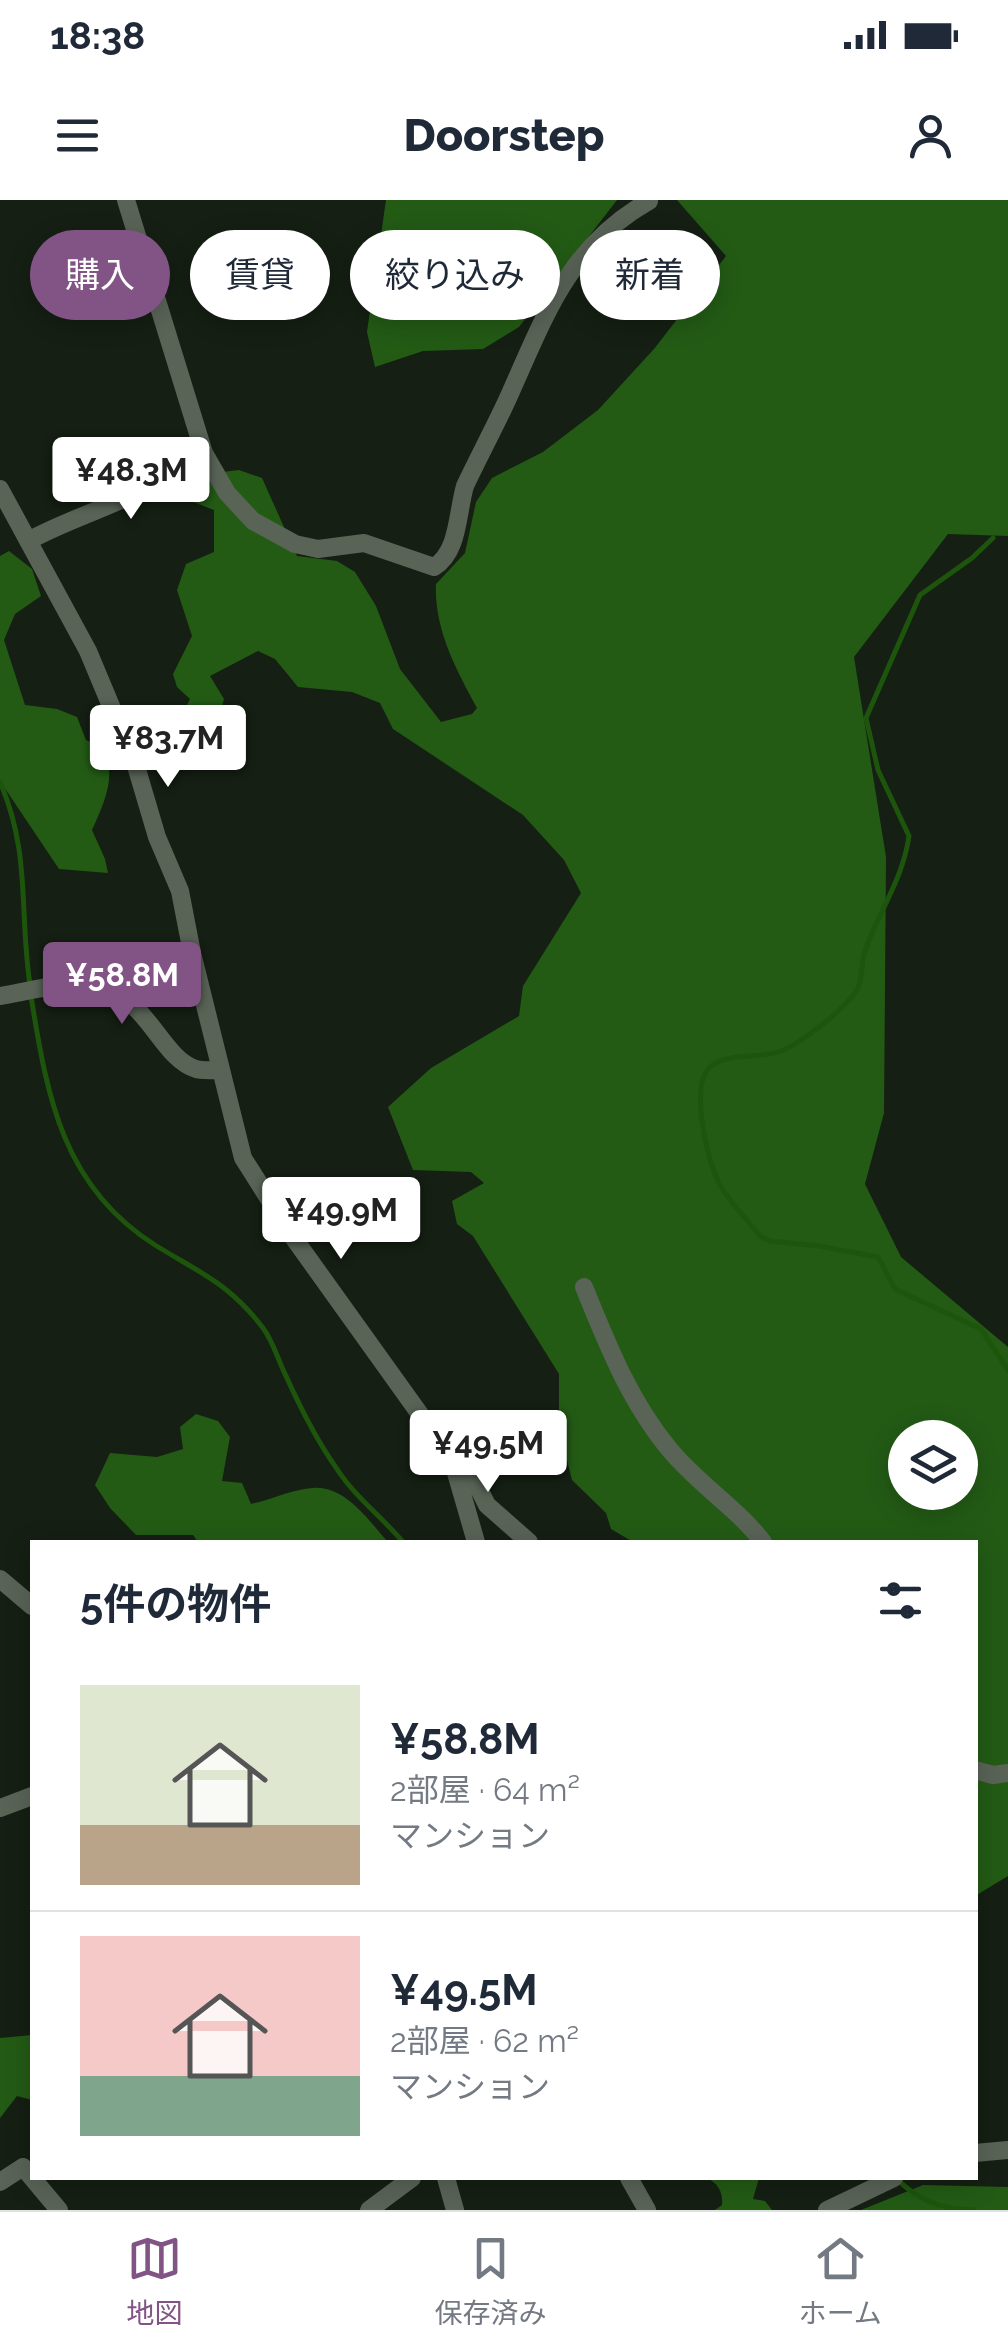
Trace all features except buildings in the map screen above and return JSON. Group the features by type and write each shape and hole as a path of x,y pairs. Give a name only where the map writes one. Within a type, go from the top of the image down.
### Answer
{"street":[{"path":"126,200 204,453 227,493 268,532 295,544 318,549 364,543 434,566 446,559 453,546 465,486 566,276 606,230 648,201"},
{"path":"28,541 62,522 166,479 204,453"},
{"path":"0,489 88,652 136,766 157,837 180,892 243,1158 293,1237 452,1459 475,1540"},
{"path":"0,996 90,983 114,990 133,1003 182,1060 196,1070 220,1070"},
{"path":"584,1287 611,1354 645,1418 672,1454 761,1540"},
{"path":"452,1459 464,1458 487,1505 527,1540"},
{"path":"0,1579 30,1604"},
{"path":"978,1771 1008,1773"},
{"path":"0,1808 30,1797"},
{"path":"978,2153 1008,2150"},
{"path":"0,2182 23,2167 30,2175"},
{"path":"34,2180 59,2210"},
{"path":"369,2210 409,2180"},
{"path":"447,2180 455,2210"},
{"path":"630,2180 647,2210"},
{"path":"827,2210 888,2180"}],"green space":[{"path":"386,200 617,200 594,230 580,230 580,248 560,274 560,230 382,230"},
{"path":"677,200 1008,200 1008,536 948,534 854,657 886,857 884,1113 865,1184 901,1257 1008,1347 1008,1876 978,1894 978,1540 630,1540 611,1529 606,1513 572,1480 559,1429 559,1374 473,1236 457,1224 452,1201 484,1183 471,1172 413,1170 388,1107 431,1068 519,1016 523,986 581,893 564,860 523,815 393,729 380,703 352,692 298,687 275,659 258,651 210,676 224,699 210,730 192,727 182,715 190,699 177,687 173,674 192,636 177,590 186,564 214,552 214,510 188,500 190,476 239,470 262,478 297,556 337,561 355,572 376,606 400,669 441,722 472,714 477,708 454,663 436,601 436,584 465,553 476,502 492,478 543,452 598,410 676,320 720,320 720,264 726,256 720,249 720,230 703,230"},
{"path":"369,320 524,320 483,349 423,351 375,367 367,332"},
{"path":"9,551 32,569 41,596 15,614 4,640 25,705 57,709 77,717 86,740 106,758 109,781 92,830 108,873 59,869 0,781 0,556"},
{"path":"196,1414 218,1421 230,1437 222,1481 242,1483 251,1504 298,1490 325,1489 346,1498 386,1540 197,1540 193,1535 136,1535 95,1485 110,1453 157,1457 183,1449 180,1427"},
{"path":"30,2035 30,2099 17,2096 0,2118 0,2038"},
{"path":"710,2180 758,2180 753,2199 765,2201 772,2210 715,2210 722,2205 715,2183"},
{"path":"923,2185 1008,2187 1008,2210 861,2210"}],"waterway":[{"path":"993,538 920,595 866,718 878,770 909,836 896,881 865,951 858,988 835,1014 790,1047 772,1054 715,1063 703,1079 701,1107 709,1157 718,1181 760,1236 770,1241 878,1257 895,1289 981,1329 1008,1370"},
{"path":"0,782 10,808 20,858 30,985"},
{"path":"31,996 44,1069 64,1137 99,1196 124,1222 213,1280 250,1313 270,1339 303,1412 330,1458 352,1489 401,1540"},
{"path":"898,2180 933,2202 974,2210"}]}
